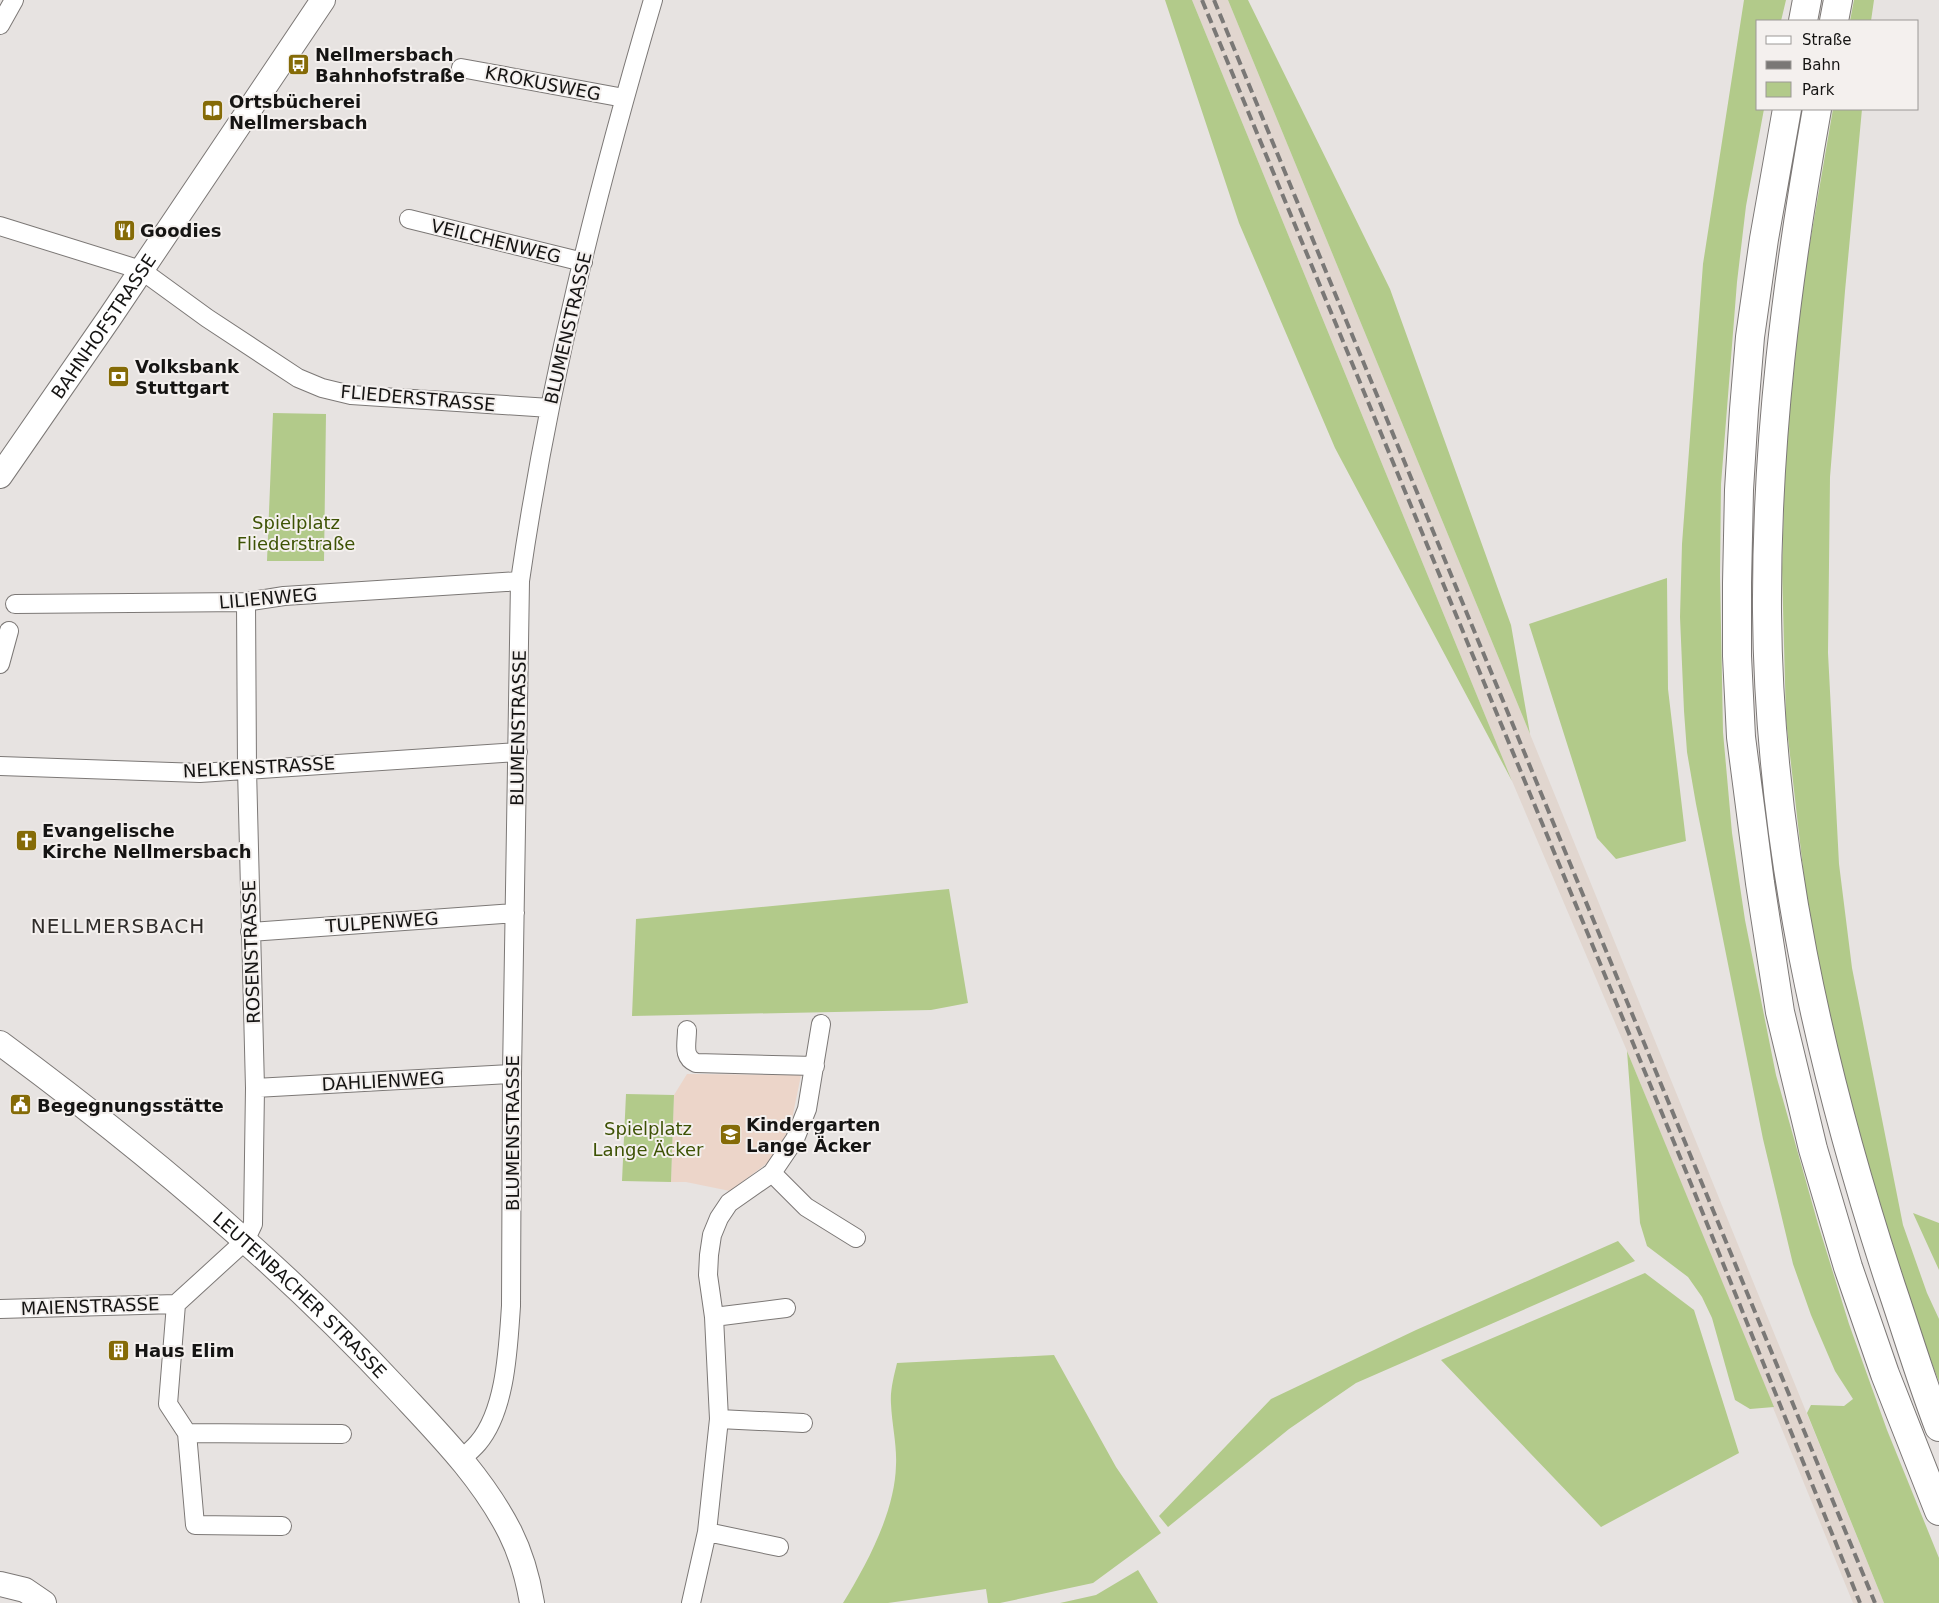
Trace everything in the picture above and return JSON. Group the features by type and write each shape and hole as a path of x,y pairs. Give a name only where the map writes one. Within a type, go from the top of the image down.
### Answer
{"highway":[{"path":"1804,20 1808,0"},
{"path":"1834,20 1838,0"},
{"path":"1787,110 1764,239 1753,317 1744,410 1739,490 1737,582 1737,656 1741,737 1760,883 1780,1012 1813,1149 1857,1294 1885,1374 1939,1512"},
{"path":"1817,110 1784,315 1774,413 1770,480 1767,615 1771,711 1781,815 1795,918 1828,1075 1866,1211 1922,1382 1939,1427"}],"street":[{"path":"0,24 14,0"},
{"name":"BAHNHOFSTRASSE","path":"0,476 323,0"},
{"name":"BLUMENSTRASSE","path":"461,1459 479,1442 493,1417 501,1388 509,1344 520,582 530,515 550,408 583,262 624,98 653,0"},
{"name":"KROKUSWEG","path":"461,68 624,98"},
{"name":"VEILCHENWEG","path":"409,219 583,262"},
{"name":"FLIEDERSTRASSE","path":"0,226 141,270 270,361 298,378 322,388 352,394 550,408"},
{"name":"LILIENWEG","path":"15,604 246,602 284,596 520,582"},
{"name":"ROSENSTRASSE","path":"246,602 246,769 255,1088 253,1224 246,1241"},
{"path":"0,664 9,631"},
{"name":"NELKENSTRASSE","path":"0,766 200,773 518,752"},
{"name":"TULPENWEG","path":"250,932 515,913"},
{"path":"691,1603 707,1532 720,1418 714,1317 708,1275 712,1235 719,1218 729,1203 772,1173 795,1139 807,1109 821,1024"},
{"path":"687,1030 686,1056 689,1060 696,1063 815,1066"},
{"name":"LEUTENBACHER STRASSE","path":"0,1043 72,1096 246,1241 305,1294 354,1342 461,1459 487,1495 510,1532 528,1581 532,1603"},
{"name":"DAHLIENWEG","path":"255,1088 512,1074"},
{"path":"772,1173 806,1207 856,1238"},
{"name":"MAIENSTRASSE","path":"0,1309 176,1304 246,1241"},
{"path":"176,1304 168,1404 187,1433 195,1525 282,1526"},
{"path":"714,1317 786,1308"},
{"path":"720,1418 803,1423"},
{"path":"187,1433 342,1434"},
{"path":"707,1532 779,1547"},
{"path":"0,1584 25,1590 44,1603"}],"shaded area":[{"path":"1192,0 1228,0 1530,734 1884,1603 1853,1603 1627,1051 1512,781"},
{"name":"Kindergarten Lange Äcker","path":"687,1074 801,1075 791,1124 782,1143 770,1161 730,1191 686,1182 671,1182 674,1095"}],"green space":[{"path":"1165,0 1192,0 1512,781 1335,448 1239,223"},
{"path":"1228,0 1248,0 1390,289 1511,625 1530,734"},
{"path":"1744,0 1786,0 1781,20 1756,20 1756,110 1764,110 1746,206 1737,282 1721,484 1720,575 1723,732 1732,833 1745,920 1776,1075 1818,1224 1849,1324 1887,1430 1939,1558 1939,1603 1884,1603 1807,1413 1811,1405 1844,1406 1853,1399 1835,1371 1811,1315 1793,1264 1763,1139 1696,804 1687,752 1680,617 1682,544 1703,264"},
{"path":"1854,0 1874,0 1871,20 1850,20"},
{"path":"1833,110 1862,110 1830,477 1828,653 1839,864 1852,968 1903,1225 1927,1293 1939,1319 1939,1382 1911,1307 1852,1119 1826,1000 1806,895 1786,720 1782,569 1786,434 1803,283"},
{"name":"Spielplatz Fliederstraße","path":"273,413 326,414 324,561 267,561"},
{"path":"1667,578 1668,689 1686,841 1616,859 1597,838 1529,624"},
{"path":"949,889 968,1003 931,1010 632,1016 636,919"},
{"path":"1627,1051 1774,1407 1750,1409 1735,1400 1712,1318 1702,1297 1688,1277 1647,1246 1640,1223"},
{"name":"Spielplatz Lange Äcker","path":"626,1094 674,1095 671,1182 622,1181"},
{"path":"1913,1213 1939,1223 1939,1270"},
{"path":"1618,1241 1635,1261 1356,1383 1289,1429 1168,1527 1159,1516 1271,1399 1416,1330"},
{"path":"1645,1273 1694,1310 1739,1453 1601,1527 1441,1360"},
{"path":"1054,1355 1116,1467 1161,1533 1093,1583 1000,1603 988,1603 986,1589 888,1603 843,1603 870,1555 891,1501 896,1457 891,1399 897,1363"},
{"path":"1138,1570 1158,1603 1060,1603 1096,1595"}],"railway":[{"path":"1202,0 1685,1169 1860,1603"},
{"path":"1214,0 1875,1603"}],"place":[{"name":"Nellmersbach Bahnhofstraße","path":"299,64"},
{"name":"Ortsbücherei Nellmersbach","path":"213,111"},
{"name":"Goodies","path":"124,230"},
{"name":"Volksbank Stuttgart","path":"119,376"},
{"name":"Evangelische Kirche Nellmersbach","path":"26,840"},
{"name":"Begegnungsstätte","path":"21,1105"},
{"name":"Kindergarten Lange Äcker","path":"730,1134"},
{"name":"Haus Elim","path":"118,1350"}],"district":[{"name":"NELLMERSBACH","path":"118,926"}]}
